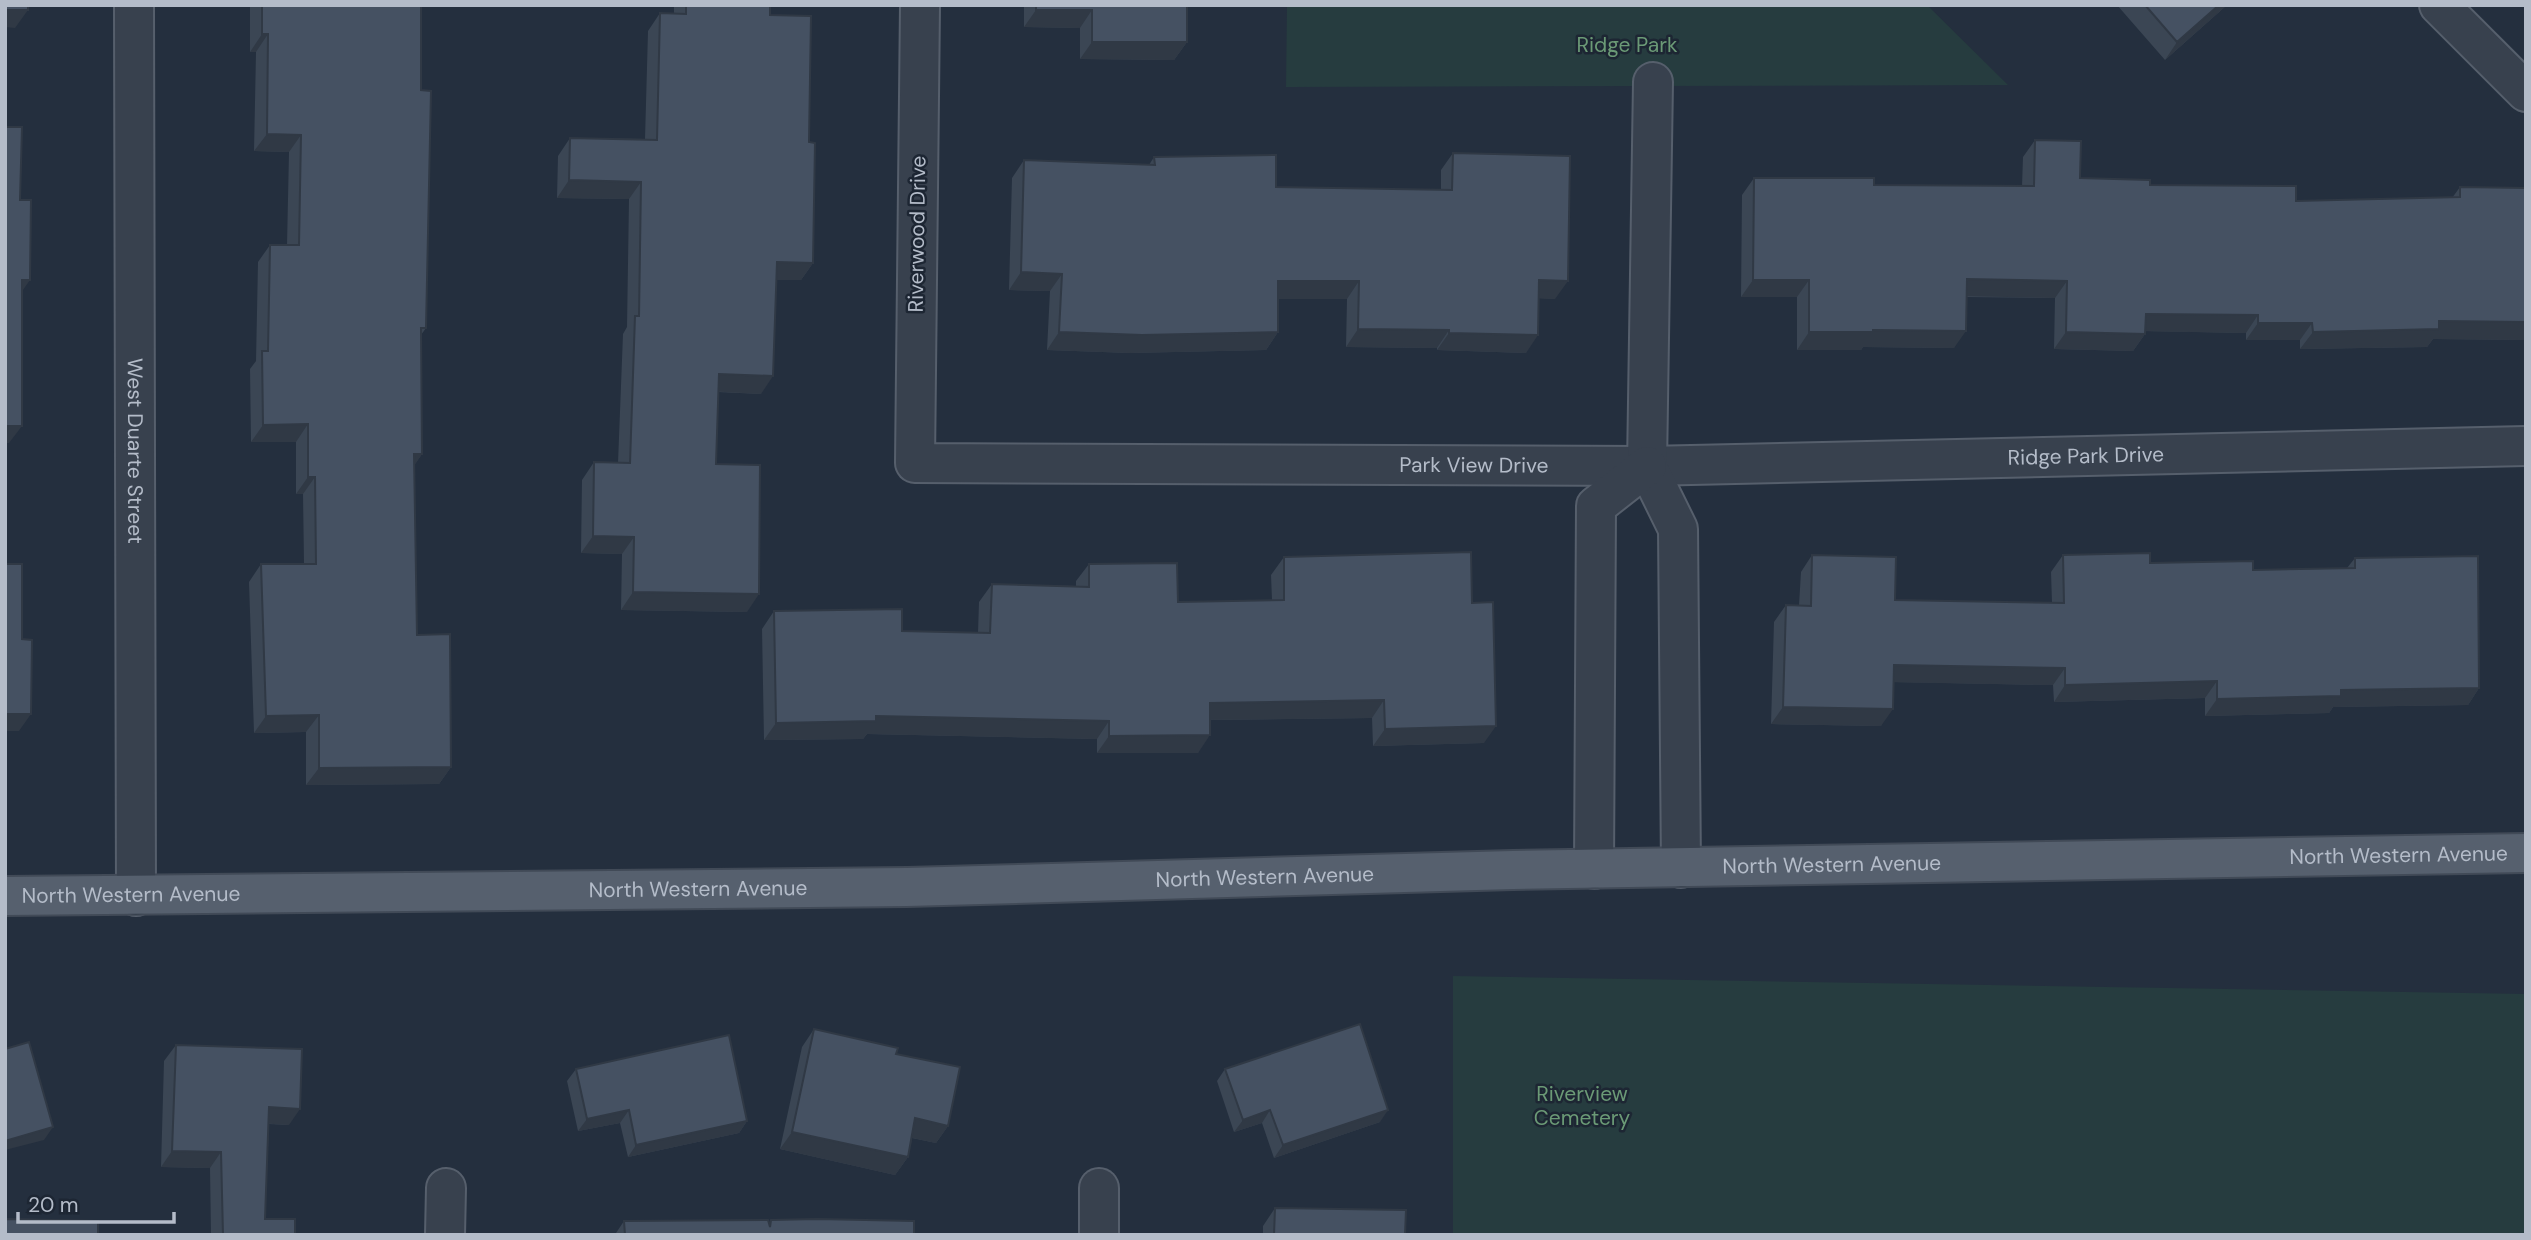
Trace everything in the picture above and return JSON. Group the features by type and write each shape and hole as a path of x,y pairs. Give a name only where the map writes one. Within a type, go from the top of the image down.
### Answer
{"main road":[{"name":"North Western Avenue","path":"5,897 907,887 1594,869 2526,853"}],"street":[{"name":"West Duarte Street","path":"134,5 136,896"},
{"name":"Riverwood Drive","path":"915,463 920,5"},
{"path":"2439,5 2526,92"},
{"path":"1653,82 1647,466 1678,528 1681,868"},
{"name":"Ridge Park Drive","path":"1647,466 2526,446"},
{"name":"Park View Drive","path":"915,463 1647,466"},
{"path":"1594,869 1596,506 1647,466"},
{"path":"445,1235 446,1188"},
{"path":"1099,1188 1099,1235"}],"green space":[{"name":"Ridge Park","path":"1287,5 1927,5 2008,85 1286,87"},
{"name":"Riverview Cemetery","path":"1453,976 2526,994 2526,1235 1453,1235"}],"building":[{"path":"5,5 28,5 28,10 5,10"},
{"path":"262,5 421,5 421,90 431,91 426,328 421,328 422,454 414,454 417,635 450,634 451,767 319,768 319,715 266,716 261,564 316,564 315,477 308,477 308,424 263,425 262,351 268,351 270,245 299,245 301,135 267,134 268,34 262,34"},
{"path":"686,5 770,5 770,15 811,16 809,142 815,143 813,263 777,262 773,376 719,374 716,464 760,465 759,594 633,592 634,537 593,536 594,462 630,463 635,316 639,316 641,182 569,180 570,138 657,140 660,13 686,14"},
{"path":"1036,5 1187,5 1187,42 1092,42 1092,10 1036,10"},
{"path":"2145,5 2219,5 2177,42"},
{"path":"5,127 22,127 20,200 31,200 30,280 22,280 22,426 5,426"},
{"path":"2035,140 2081,141 2080,178 2150,180 2150,185 2296,186 2296,201 2460,197 2460,187 2526,188 2526,322 2439,321 2439,329 2313,332 2312,323 2258,323 2258,315 2146,314 2145,334 2066,332 2067,281 1967,279 1966,331 1809,332 1809,280 1753,280 1754,178 1874,178 1874,185 2034,186"},
{"path":"1453,153 1570,156 1568,281 1539,280 1538,335 1358,329 1359,281 1278,281 1278,332 1142,335 1059,332 1062,274 1021,272 1024,160 1155,165 1154,157 1276,155 1276,187 1452,190"},
{"path":"1471,552 1472,603 1493,602 1496,726 1385,729 1384,700 1210,703 1210,735 1109,736 1109,721 876,716 876,721 776,723 774,611 902,609 902,631 990,633 992,584 1089,587 1089,564 1177,563 1178,602 1284,600 1284,557"},
{"path":"2150,553 2150,563 2253,561 2253,570 2355,568 2355,558 2478,556 2479,688 2341,690 2341,696 2217,699 2217,681 2065,685 2065,668 1894,665 1893,709 1783,707 1786,605 1811,606 1812,555 1896,557 1895,600 2064,603 2063,555"},
{"path":"5,564 22,564 22,639 32,640 31,714 5,714"},
{"path":"1360,1024 1388,1110 1283,1145 1270,1110 1243,1120 1225,1069"},
{"path":"814,1029 898,1048 896,1054 960,1067 948,1126 915,1118 908,1157 792,1132"},
{"path":"729,1035 747,1121 636,1145 629,1110 587,1119 576,1069"},
{"path":"29,1042 53,1127 5,1141 5,1049"},
{"path":"176,1045 302,1049 300,1109 269,1107 265,1219 295,1219 295,1235 223,1235 221,1152 172,1151"},
{"path":"1275,1208 1406,1210 1405,1235 1274,1235"},
{"path":"5,1219 98,1221 98,1235 5,1235"},
{"path":"768,1220 770,1227 771,1220 914,1221 914,1235 625,1235 624,1221"}]}
